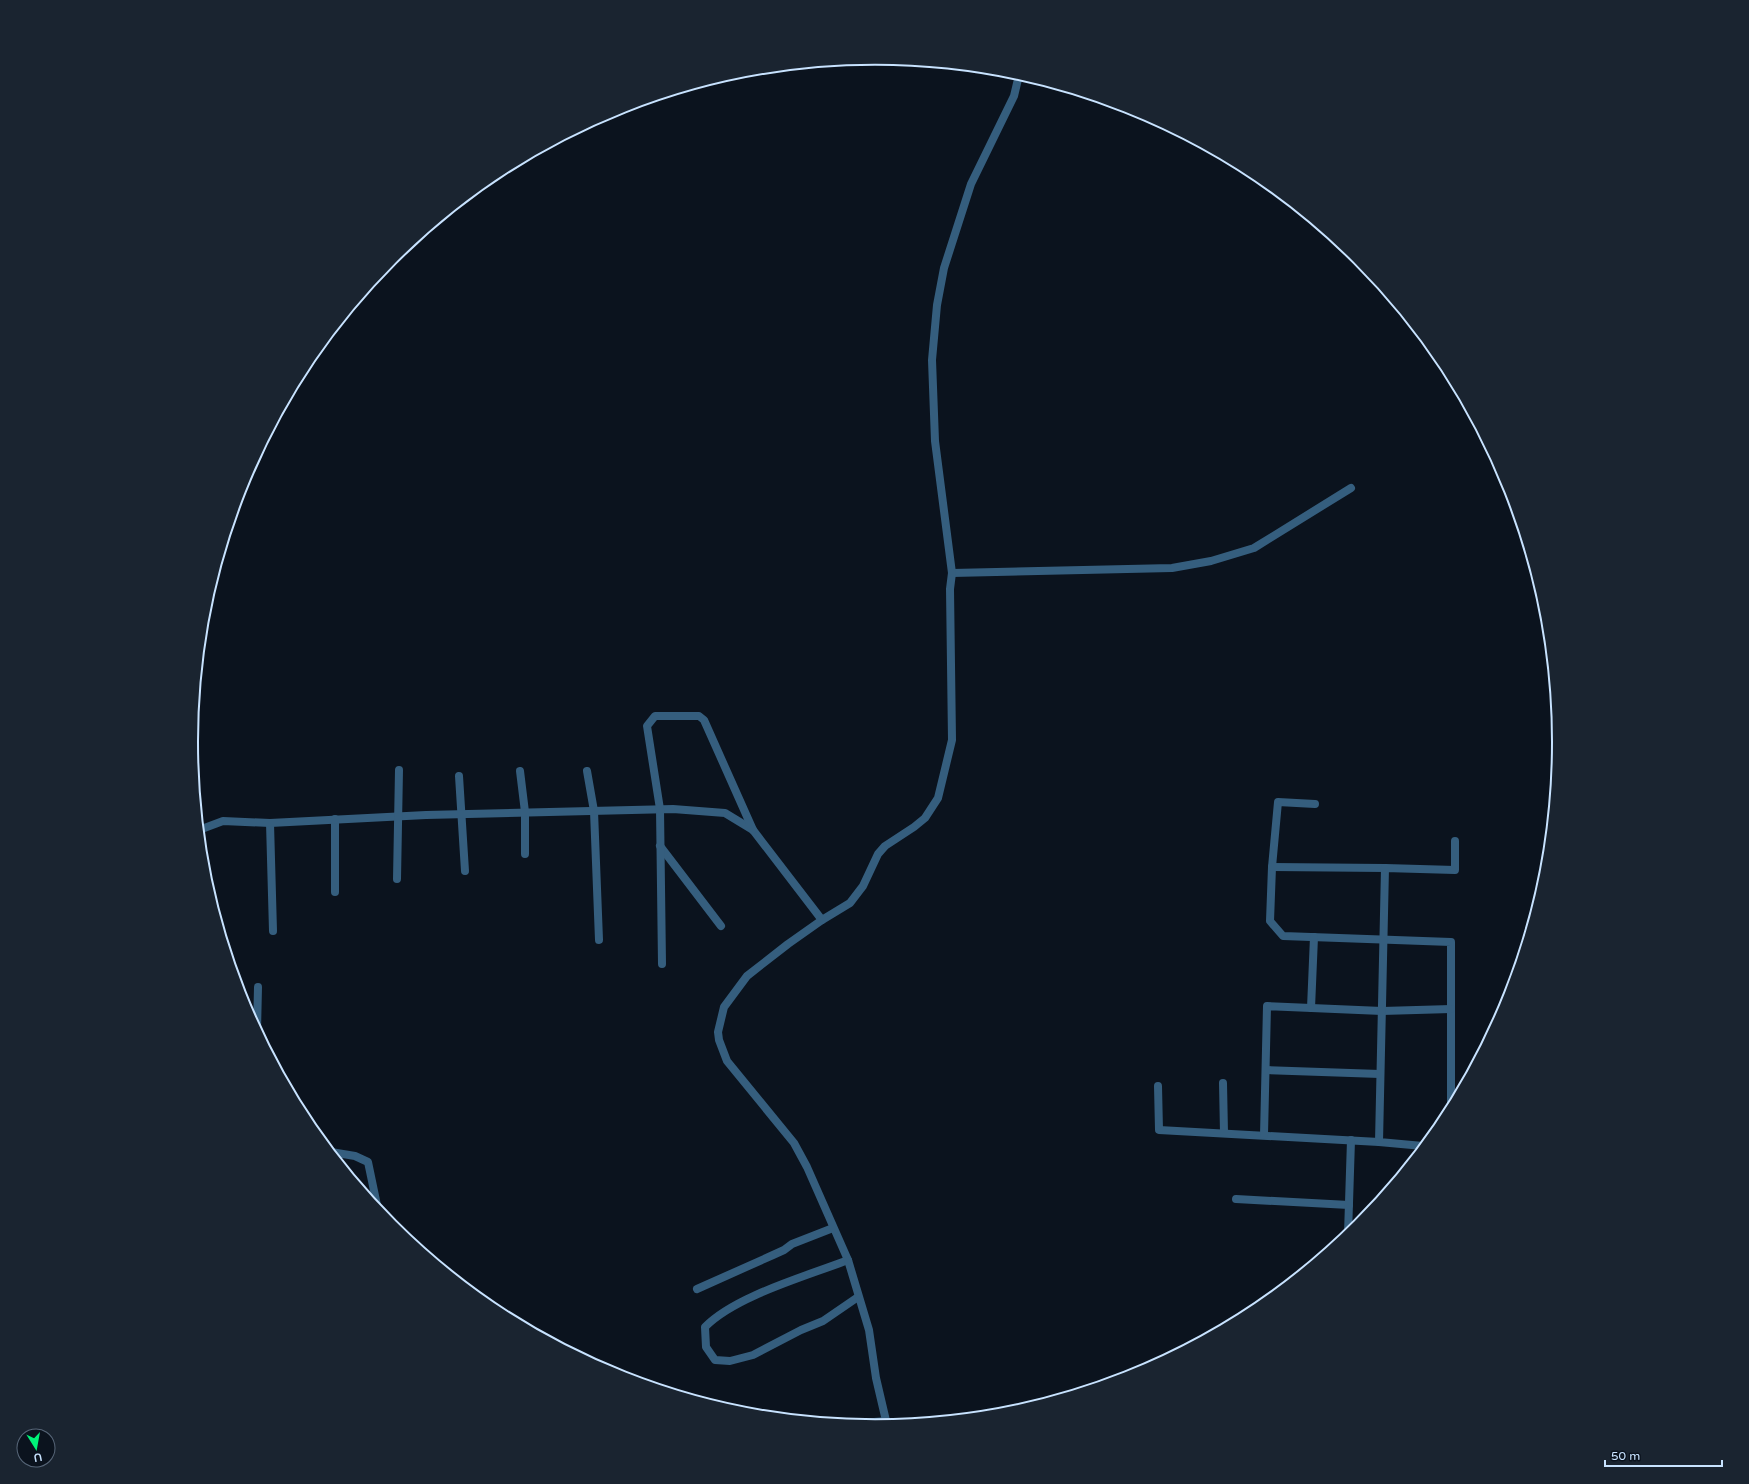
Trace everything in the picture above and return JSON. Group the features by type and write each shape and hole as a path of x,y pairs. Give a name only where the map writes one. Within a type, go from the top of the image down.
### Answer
{"street":[{"path":"886,1419 876,1378 869,1330 848,1260 807,1167 794,1143 727,1061 718,1040 720,1022 724,1007 747,976 822,920 850,903 863,886 878,854 885,846 925,818 938,798 952,740 950,589 952,573 935,440 932,360 937,305 944,268 971,184 1014,96 1018,81"},
{"path":"952,573 1172,568 1211,561 1254,548 1351,488"},
{"path":"662,964 660,809 647,726 655,716 699,716 704,720 753,830 822,920"},
{"path":"397,879 399,770"},
{"path":"520,771 526,854"},
{"path":"587,771 594,811 599,940"},
{"path":"459,776 460,814 465,871"},
{"path":"1315,804 1278,802 1272,867 1270,921 1283,936 1451,942 1451,1096"},
{"path":"203,829 223,821 270,823 398,816 660,809 725,813 753,830"},
{"path":"335,819 335,892"},
{"path":"270,823 273,931"},
{"path":"1272,867 1455,870 1455,841"},
{"path":"660,846 721,926"},
{"path":"1379,1142 1385,868"},
{"path":"1311,1008 1314,937"},
{"path":"257,1019 258,987"},
{"path":"1264,1135 1267,1006 1382,1010 1451,1009"},
{"path":"1266,1070 1380,1074"},
{"path":"1223,1083 1224,1133"},
{"path":"1158,1086 1159,1130 1351,1140 1418,1146"},
{"path":"1348,1225 1351,1140"},
{"path":"336,1153 355,1156 368,1162 376,1199"},
{"path":"1236,1199 1349,1206"},
{"path":"697,1289 773,1256 792,1244 833,1228"},
{"path":"848,1260 762,1293 731,1307 705,1327 706,1347 715,1360 730,1361 754,1355 801,1330 823,1321 858,1297"}]}
